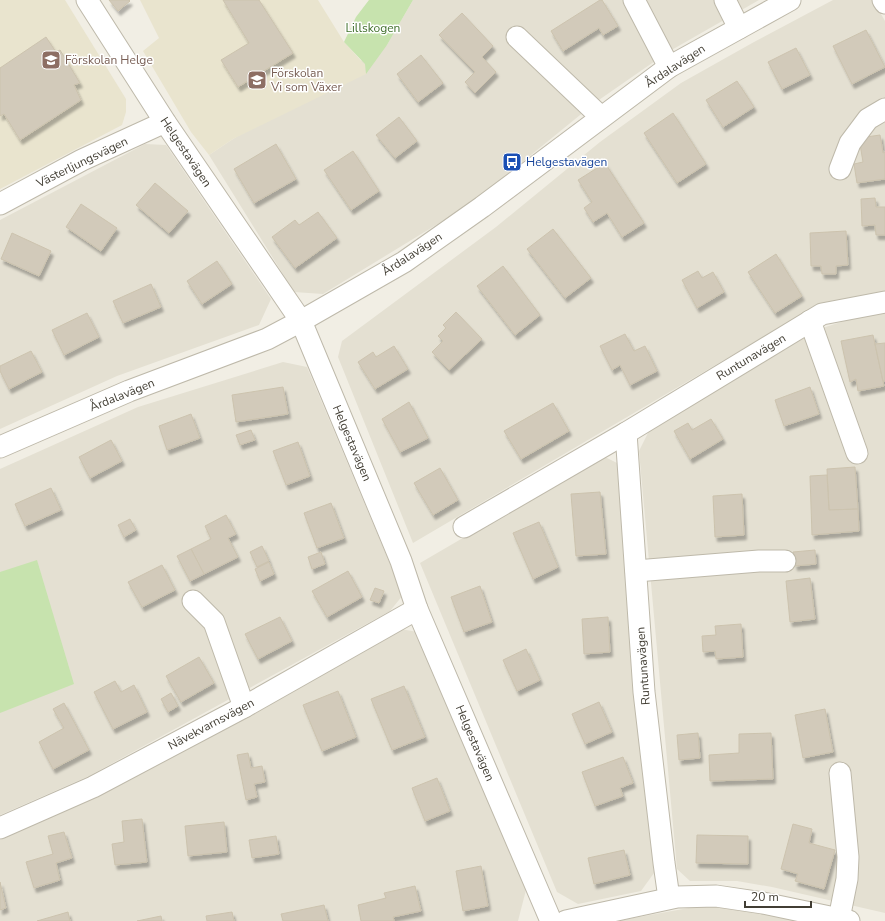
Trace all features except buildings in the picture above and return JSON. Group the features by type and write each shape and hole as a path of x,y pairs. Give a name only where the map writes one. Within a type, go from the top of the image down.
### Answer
{"street":[{"name":"Helgestavägen","path":"87,0 165,122 301,321 401,561 417,609 551,921"},
{"path":"634,0 669,67"},
{"path":"725,0 739,28"},
{"name":"Årdalavägen","path":"0,447 129,391 267,339 301,321 404,262 482,207 669,67 790,0"},
{"path":"517,37 601,117"},
{"path":"840,169 850,143 868,119 885,109"},
{"name":"Västerljungsvägen","path":"0,204 82,160 165,122"},
{"name":"Runtunavägen","path":"464,527 626,433 822,314 885,302"},
{"path":"810,321 857,453"},
{"name":"Runtunavägen","path":"626,433 644,692 669,898"},
{"path":"636,571 785,561"},
{"path":"193,600 214,622 244,707"},
{"name":"Nävekvarnsvägen","path":"0,828 93,787 244,707 417,609"},
{"path":"566,921 669,898 716,896 763,903 835,919 847,879 848,856 840,773"}],"shaded area":[{"name":"Förskolan Helge","path":"0,0 65,0 126,99 126,112 122,125 0,189"},
{"name":"Förskolan Vi som Växer","path":"140,0 318,0 344,42 365,65 366,74 233,139 209,155 191,132 143,51 159,38"},
{"path":"413,0 759,0 668,52 596,102 472,203 323,294 294,292 209,155 387,45"},
{"path":"833,0 873,0 885,21 885,291 821,303 413,543 338,357 342,341 496,227 600,142 681,83"},
{"path":"145,144 166,145 271,299 259,325 117,376 0,429 0,220"},
{"path":"885,310 885,913 772,887 737,881 690,881 677,869 639,451 652,425 807,333 875,311"},
{"path":"283,362 307,367 403,595 390,611 89,776 0,815 0,469 138,407"},
{"path":"603,456 617,463 654,873 641,891 578,904 557,892 420,563"},
{"path":"400,629 418,632 526,890 518,921 0,921 0,840 98,794"},
{"path":"730,904 810,921 617,921 705,905"}],"green space":[{"name":"Lillskogen","path":"369,0 413,0 387,45 366,74 365,64 344,42 356,17"},
{"path":"37,560 74,684 0,713 0,572"}],"place":[{"name":"Förskolan Helge","path":"51,60"},
{"name":"Förskolan Vi som Växer","path":"257,80"},
{"name":"Helgestavägen","path":"512,162"}]}
